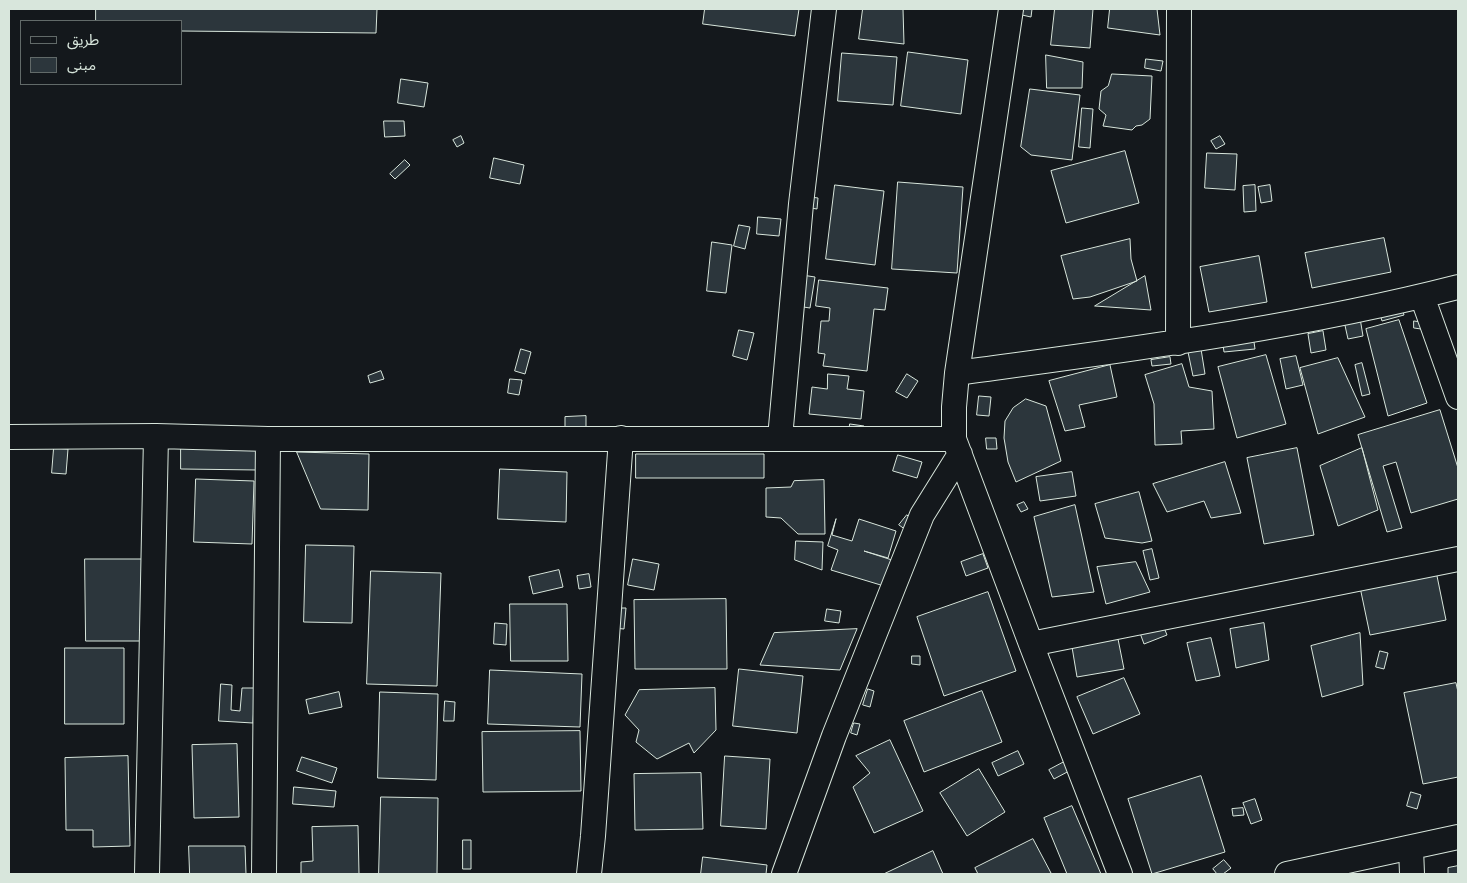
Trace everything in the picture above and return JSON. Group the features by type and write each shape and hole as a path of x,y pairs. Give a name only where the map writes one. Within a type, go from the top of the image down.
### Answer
{"street":[{"path":"780,438 801,204 824,9"},
{"path":"1011,9 956,373 954,407 957,446 1120,874"},
{"path":"1178,343 1179,9"},
{"path":"956,373 1178,343 1422,296 1458,287"},
{"path":"1422,296 1458,397"},
{"path":"9,437 156,436 268,439 780,438 957,446"},
{"path":"147,874 156,436"},
{"path":"589,874 621,438"},
{"path":"264,874 268,439"},
{"path":"784,874 834,736 922,515 957,446"},
{"path":"1031,644 1458,559"},
{"path":"1287,874 1458,838"},
{"path":"1411,848 1412,874"}],"building":[{"path":"96,9 377,9 376,33 182,31 182,20 96,20"},
{"path":"705,9 799,9 795,36 703,24"},
{"path":"863,9 903,9 904,44 859,39"},
{"path":"1024,9 1032,9 1031,17 1022,15"},
{"path":"1055,9 1093,9 1090,48 1051,45"},
{"path":"1110,9 1157,9 1160,35 1108,28"},
{"path":"908,52 968,60 961,114 901,106"},
{"path":"842,53 897,57 893,105 838,101"},
{"path":"1046,55 1083,62 1082,88 1047,88"},
{"path":"1146,59 1163,61 1161,71 1145,68"},
{"path":"1112,74 1152,76 1150,119 1132,130 1103,126 1106,115 1099,109 1101,91 1108,86"},
{"path":"401,79 428,83 424,107 398,103"},
{"path":"1030,89 1080,95 1072,160 1031,155 1021,147"},
{"path":"1082,108 1093,109 1090,148 1079,147"},
{"path":"384,121 404,121 405,136 385,137"},
{"path":"461,136 464,143 457,147 453,140"},
{"path":"1220,136 1225,144 1216,149 1211,141"},
{"path":"1125,151 1139,203 1066,223 1051,171"},
{"path":"1207,153 1237,154 1235,190 1205,188"},
{"path":"494,158 524,165 520,184 490,178"},
{"path":"405,160 410,165 395,179 390,174"},
{"path":"898,182 963,187 957,273 892,269"},
{"path":"835,185 884,191 875,265 826,259"},
{"path":"1255,185 1256,211 1244,212 1243,186"},
{"path":"1270,185 1272,201 1261,203 1258,187"},
{"path":"811,197 818,198 817,209 811,208"},
{"path":"758,217 781,219 779,236 757,234"},
{"path":"739,225 750,227 745,249 734,246"},
{"path":"1384,238 1391,272 1312,288 1305,253"},
{"path":"1130,239 1131,259 1137,281 1090,297 1073,299 1061,256"},
{"path":"712,242 732,245 726,293 707,291"},
{"path":"1259,256 1267,302 1209,312 1200,267"},
{"path":"802,275 815,277 810,308 797,306"},
{"path":"1145,276 1151,310 1095,306"},
{"path":"819,280 888,288 885,310 874,309 867,371 823,366 825,354 818,353 821,321 829,321 830,308 816,306"},
{"path":"1402,308 1404,315 1382,321 1380,314"},
{"path":"1360,318 1363,336 1348,339 1344,321"},
{"path":"1399,320 1427,403 1388,416 1366,329"},
{"path":"1414,321 1421,322 1421,329 1414,328"},
{"path":"739,330 754,333 747,360 733,356"},
{"path":"1323,331 1326,350 1311,353 1308,334"},
{"path":"1253,335 1255,349 1224,352 1222,338"},
{"path":"521,349 531,352 525,374 515,371"},
{"path":"1201,349 1205,374 1193,376 1188,352"},
{"path":"1266,355 1286,424 1237,438 1218,367"},
{"path":"1296,356 1303,385 1286,389 1280,359"},
{"path":"1170,357 1171,364 1152,366 1151,360"},
{"path":"1338,358 1365,417 1318,434 1300,368"},
{"path":"1362,363 1370,394 1362,396 1355,365"},
{"path":"1182,364 1189,387 1212,391 1214,429 1181,431 1182,444 1155,445 1154,404 1145,375"},
{"path":"1110,365 1117,397 1079,405 1085,427 1065,431 1049,381"},
{"path":"381,371 384,379 370,383 368,376"},
{"path":"828,374 849,376 847,389 864,391 861,419 809,414 812,387 827,389"},
{"path":"907,374 918,381 907,398 896,392"},
{"path":"510,379 522,380 519,395 508,393"},
{"path":"979,396 991,397 989,416 977,415"},
{"path":"1026,399 1046,406 1061,461 1016,482 1008,462 1004,438 1005,421 1013,408"},
{"path":"1440,410 1458,468 1458,499 1411,513 1396,462 1383,466 1402,528 1387,532 1358,435"},
{"path":"586,416 586,430 565,430 565,417"},
{"path":"850,424 864,426 863,435 849,433"},
{"path":"986,438 996,438 997,449 987,449"},
{"path":"181,443 258,444 258,470 181,469"},
{"path":"54,448 68,449 66,474 52,473"},
{"path":"1297,448 1314,535 1264,544 1247,458"},
{"path":"1362,448 1378,510 1338,526 1320,466"},
{"path":"297,452 369,454 368,510 321,509"},
{"path":"636,454 764,454 764,478 636,478"},
{"path":"898,455 922,462 917,478 893,471"},
{"path":"1225,462 1241,513 1211,518 1204,501 1167,512 1153,484"},
{"path":"500,469 567,472 566,522 498,519"},
{"path":"1072,472 1076,496 1040,501 1036,477"},
{"path":"196,479 254,481 252,544 194,542"},
{"path":"824,480 825,534 798,534 781,518 766,517 766,488 791,487 794,481"},
{"path":"1139,492 1152,541 1142,543 1105,538 1095,504"},
{"path":"1024,502 1028,509 1021,512 1017,505"},
{"path":"1075,505 1094,592 1052,597 1034,517"},
{"path":"907,515 913,521 906,530 899,525"},
{"path":"836,519 832,535 852,541 859,519 896,531 888,558 864,551 892,560 884,586 831,570 838,550 828,546"},
{"path":"796,541 823,542 822,570 795,560"},
{"path":"306,545 354,546 352,623 304,622"},
{"path":"1152,549 1159,578 1150,580 1143,551"},
{"path":"983,554 988,568 966,576 961,562"},
{"path":"85,559 144,559 146,641 86,641"},
{"path":"633,559 659,564 654,590 628,585"},
{"path":"1136,562 1150,592 1106,604 1097,567"},
{"path":"559,570 563,587 533,594 529,577"},
{"path":"371,571 441,573 437,686 367,684"},
{"path":"1436,571 1446,620 1370,635 1360,587"},
{"path":"589,574 591,587 579,589 577,576"},
{"path":"988,592 1016,671 944,696 917,617"},
{"path":"726,599 727,669 635,669 634,600"},
{"path":"510,604 567,604 568,661 511,661"},
{"path":"615,608 626,608 624,629 613,628"},
{"path":"827,609 841,611 839,623 825,621"},
{"path":"495,623 507,624 506,645 494,644"},
{"path":"1264,623 1269,660 1236,668 1230,629"},
{"path":"1163,625 1167,635 1144,644 1140,633"},
{"path":"857,629 840,670 760,665 774,633"},
{"path":"1360,633 1363,685 1322,697 1311,646"},
{"path":"1211,638 1220,676 1196,681 1187,643"},
{"path":"1118,639 1124,669 1077,677 1072,647"},
{"path":"65,648 124,648 124,724 65,724"},
{"path":"1380,651 1388,653 1384,669 1376,667"},
{"path":"912,656 920,656 920,665 912,664"},
{"path":"739,669 803,676 797,733 733,726"},
{"path":"490,670 582,674 580,727 488,724"},
{"path":"1124,678 1140,714 1093,734 1077,697"},
{"path":"1456,683 1458,692 1458,777 1423,784 1404,693"},
{"path":"221,684 232,685 231,710 240,711 242,688 255,688 253,723 219,721"},
{"path":"715,688 716,730 694,753 689,743 657,759 636,742 639,730 625,715 639,690"},
{"path":"868,689 874,691 870,707 863,705"},
{"path":"982,691 1002,742 924,772 904,721"},
{"path":"339,692 342,707 309,714 306,700"},
{"path":"380,692 438,694 436,780 378,778"},
{"path":"445,701 455,702 454,721 444,721"},
{"path":"854,723 860,724 857,735 851,733"},
{"path":"580,731 581,791 483,792 482,732"},
{"path":"890,740 923,811 874,833 853,787 870,773 856,756"},
{"path":"237,744 239,817 194,818 192,745"},
{"path":"1018,751 1024,764 998,776 992,763"},
{"path":"128,756 130,846 93,847 93,830 66,830 65,758"},
{"path":"725,756 770,759 766,829 721,826"},
{"path":"302,757 337,768 332,783 297,771"},
{"path":"1066,761 1071,770 1054,779 1049,770"},
{"path":"979,769 1005,812 967,836 940,793"},
{"path":"701,773 703,829 635,830 634,774"},
{"path":"1201,776 1225,852 1152,874 1128,799"},
{"path":"294,787 336,791 334,807 293,804"},
{"path":"1411,792 1421,795 1417,809 1407,806"},
{"path":"381,797 438,798 437,874 379,874"},
{"path":"1255,799 1262,820 1251,824 1243,803"},
{"path":"1072,806 1101,874 1067,874 1044,818"},
{"path":"1243,808 1244,815 1233,816 1232,809"},
{"path":"358,826 359,874 301,874 301,862 313,861 312,827"},
{"path":"1033,839 1051,873 978,874 975,868"},
{"path":"463,840 471,840 471,869 463,869"},
{"path":"189,846 245,846 246,874 190,874"},
{"path":"933,851 943,874 884,874"},
{"path":"703,857 767,865 766,874 701,874"},
{"path":"1224,860 1231,868 1223,874 1217,874 1213,869"},
{"path":"1458,866 1458,874 1448,874 1448,868"}]}
